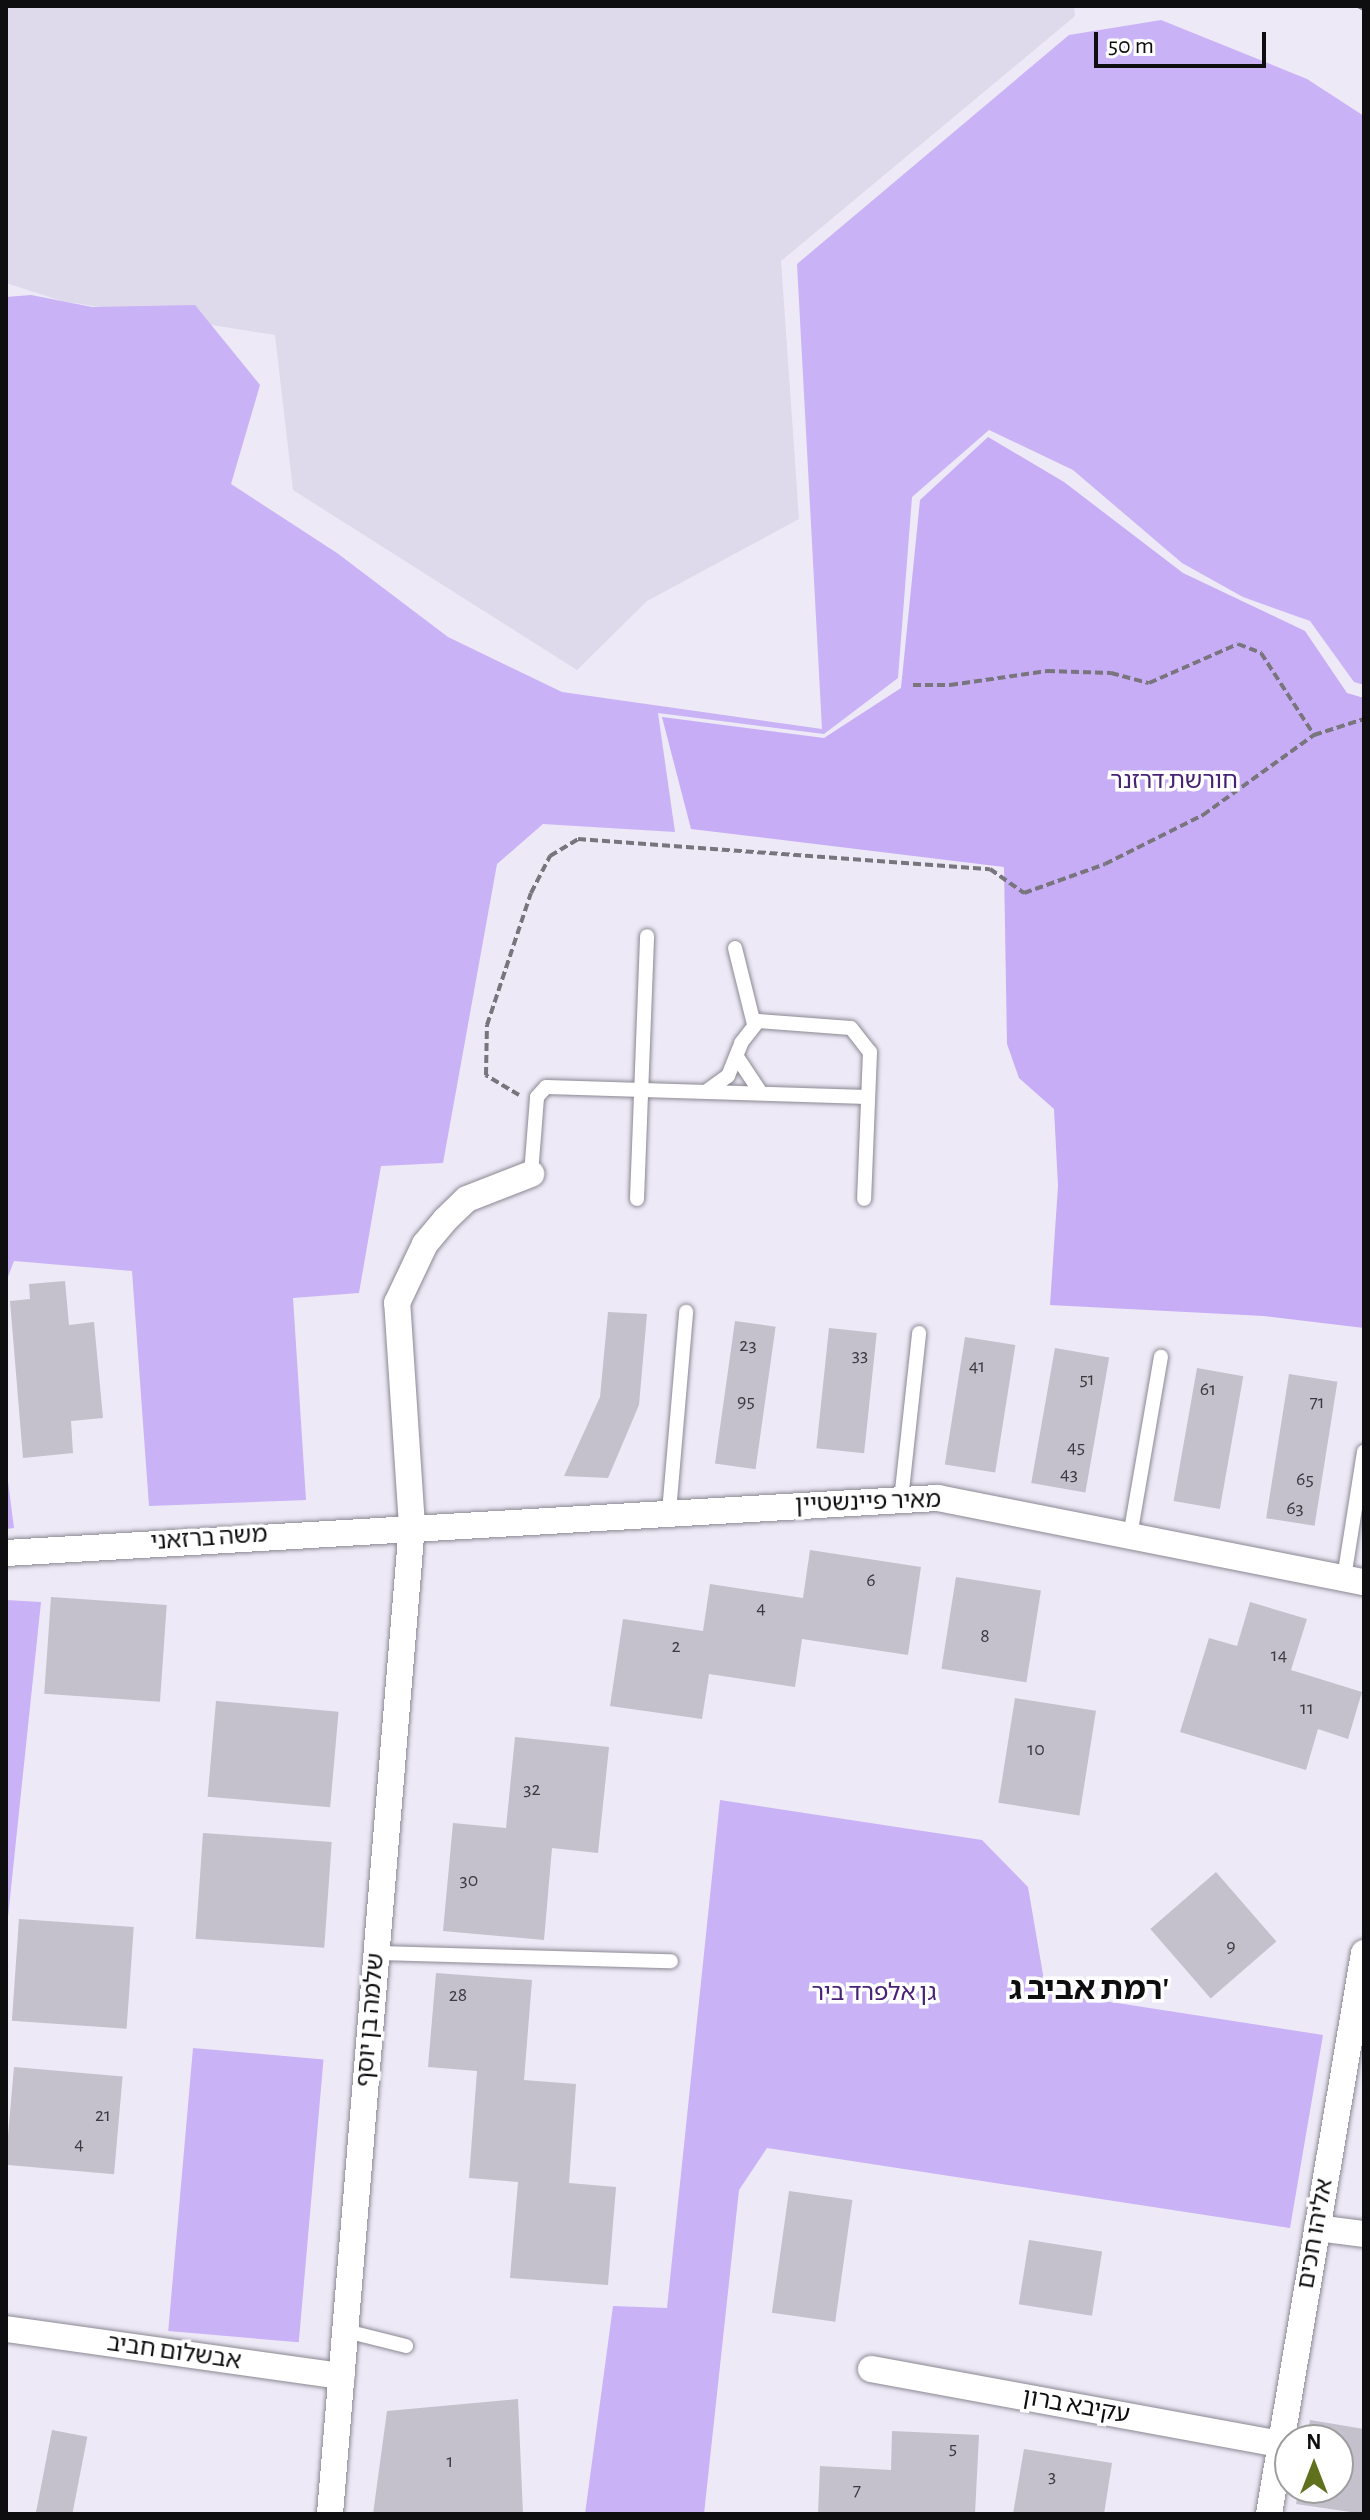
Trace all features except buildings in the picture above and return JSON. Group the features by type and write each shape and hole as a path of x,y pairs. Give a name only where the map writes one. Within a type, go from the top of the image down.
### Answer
{"street":[{"name":"שלמה בן יוסף","path":"330,2514 412,1526 397,1303 425,1244 445,1220 467,1199 531,1174"},
{"name":"מאיר פיינשטיין","path":"412,1526 938,1498 1354,1580"},
{"name":"משה ברזאני","path":"6,1553 412,1526"},
{"name":"אליהו חכים","path":"1284,2424 1364,1953"},
{"path":"1317,2228 1364,2234"},
{"name":"אבשלום חביב","path":"6,2329 342,2376"},
{"name":"עקיבא ברון","path":"871,2369 1274,2443"},
{"name":"אליהו חכים","path":"1269,2514 1274,2485"}],"lane":[{"path":"637,1199 647,936"},
{"path":"735,948 754,1024"},
{"path":"707,1091 728,1076 754,1024 765,1019 851,1028 870,1052 864,1199"},
{"path":"737,1057 761,1093"},
{"path":"531,1174 536,1105 541,1091 552,1085 868,1097"},
{"path":"669,1512 686,1312"},
{"path":"901,1500 919,1333"},
{"path":"1130,1536 1161,1357"},
{"path":"1354,1580 1364,1452"},
{"path":"377,1953 671,1961"},
{"path":"346,2331 406,2346"}],"path":[{"path":"1358,6 1364,9"},
{"path":"913,685 950,685 1047,671 1111,673 1149,683 1238,644 1261,653 1314,735"},
{"path":"536,1105 486,1075 487,1025 531,893 550,856 578,839 990,869 1024,893 1105,864 1203,815 1314,735 1364,719"}],"shaded area":[{"path":"6,6 1074,6 1075,16 781,261 799,519 647,601 577,670 293,490 275,335 62,301 6,283"}],"green space":[{"path":"1161,20 1307,79 1364,116 1364,685 1354,682 1310,621 1243,597 1182,563 1073,470 989,430 912,497 898,678 824,734 658,713 675,832 543,824 497,864 443,1163 381,1166 359,1293 293,1298 306,1500 149,1506 132,1271 14,1261 6,1282 6,297 31,295 92,307 195,305 260,385 231,484 337,553 448,637 562,692 822,729 797,264 1069,35"},
{"name":"חורשת דרזנר","path":"988,437 1064,482 1183,573 1305,631 1347,693 1364,698 1364,1328 1264,1316 1050,1305 1058,1186 1054,1109 1019,1078 1007,1044 1004,867 691,829 662,717 824,738 901,688 920,500"},
{"path":"6,1466 14,1528 6,1529"},
{"path":"6,1600 41,1602 8,1917 6,1917"},
{"name":"גן אלפרד ביר","path":"720,1800 982,1840 1028,1887 1046,1992 1323,2035 1290,2228 767,2148 739,2190 704,2514 585,2514 613,2306 667,2308"},
{"path":"193,2048 324,2059 299,2342 168,2331"}],"district":[{"name":"רמת אביב ג'","path":"1089,1989"}]}
